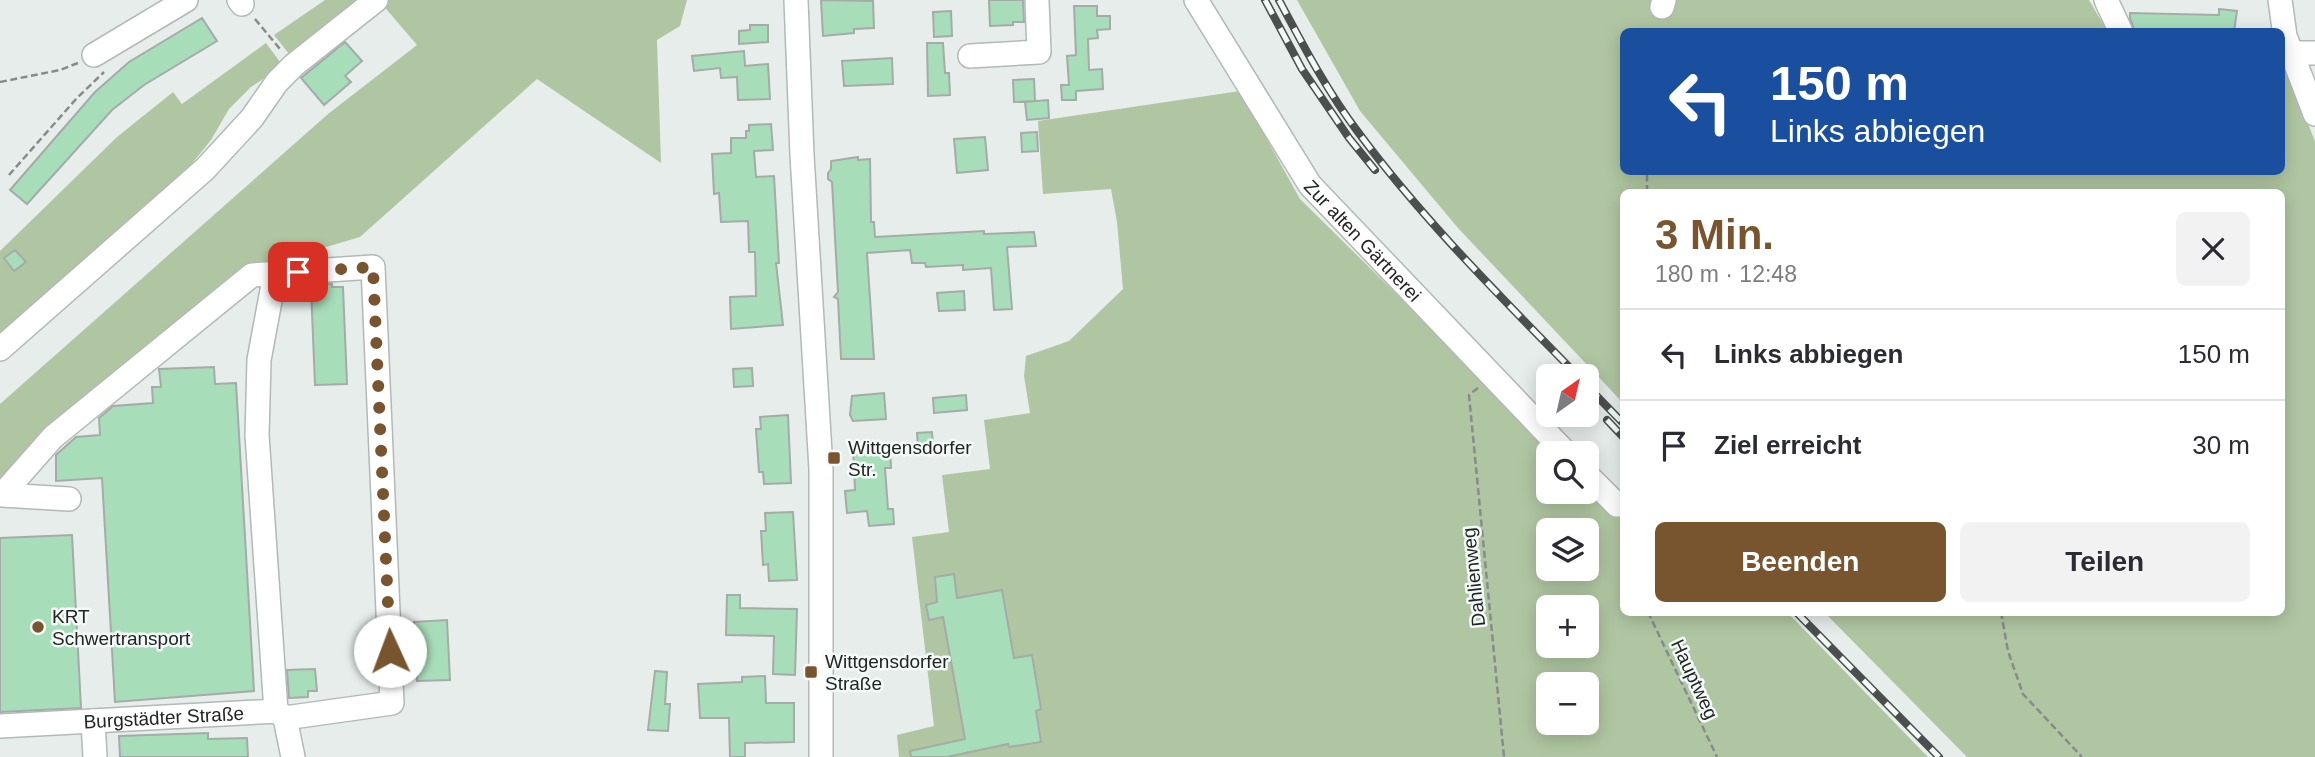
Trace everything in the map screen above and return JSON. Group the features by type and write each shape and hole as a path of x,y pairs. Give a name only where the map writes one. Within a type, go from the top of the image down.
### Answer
{"street":[{"path":"87,58 186,0"},
{"path":"0,349 205,169 252,118 294,65 376,0"},
{"path":"796,0 821,470 821,757"},
{"path":"970,56 1039,52 1037,0"},
{"name":"Zur alten Gärtnerei","path":"1196,0 1310,185 1555,441"},
{"path":"2106,0 2119,28"},
{"path":"2280,0 2284,28"},
{"path":"2315,53 2286,53 2315,114"},
{"name":"Burgstädter Straße","path":"0,726 281,715 392,703 373,267 275,274"},
{"path":"1,496 53,438 252,275 275,274 259,360 257,435 281,715 293,757"},
{"path":"1599,487 1617,505"},
{"path":"1,496 69,499"},
{"path":"93,721 95,757"}],"path":[{"path":"241,2 281,50"},
{"path":"0,82 60,69 87,58 106,70 77,98 9,175"},
{"name":"Dahlienweg","path":"1469,395 1504,757"},
{"name":"Hauptweg","path":"1650,616 1717,757"},
{"path":"2002,616 2007,651 2022,694 2082,757"}],"green space":[{"path":"325,0 687,0 680,26 657,40 661,163 537,79 360,237 258,267 0,480 0,404 328,114 417,45 381,3 293,59 274,35"},
{"path":"1297,0 2089,0 2105,28 1620,28 1620,175 2285,175 2285,67 2315,141 2315,757 1967,757 1828,616 2285,616 2285,189 1620,189 1620,400 1600,379 1600,364 1586,364 1458,228 1360,111"},
{"path":"266,43 283,66 251,87 229,109 211,140 185,172 0,339 0,251 117,137 173,92 182,104"},
{"path":"1240,91 1300,199 1442,339 1453,326 1536,408 1536,427 1556,427 1570,441 1536,441 1536,504 1599,504 1599,470 1620,490 1620,616 1791,616 1928,757 899,757 897,735 934,726 912,537 949,532 942,475 990,469 984,420 1030,413 1024,376 1026,356 1069,341 1123,289 1111,189 1043,194 1038,121"}],"building":[{"path":"821,0 873,1 874,28 854,29 854,33 823,36"},
{"path":"989,0 1023,0 1024,22 990,26"},
{"path":"1074,6 1097,6 1097,16 1110,16 1110,29 1097,30 1098,38 1088,39 1089,70 1102,69 1103,89 1076,91 1076,100 1062,100 1061,85 1069,85 1067,56 1076,55"},
{"path":"2219,9 2237,11 2235,28 2134,28 2130,18 2130,13 2219,15"},
{"path":"951,11 952,36 934,37 933,12"},
{"path":"202,18 217,41 144,85 112,110 27,204 10,190 95,92 129,62"},
{"path":"750,25 768,25 768,42 739,44 739,31 750,30"},
{"path":"345,42 362,61 345,76 351,82 324,105 301,78"},
{"path":"927,43 943,43 950,95 928,96"},
{"path":"744,51 745,66 768,64 770,99 738,100 737,77 721,78 720,68 694,71 692,56"},
{"path":"892,58 893,84 844,86 842,61"},
{"path":"1034,79 1035,101 1014,102 1013,80"},
{"path":"1048,100 1049,118 1027,120 1025,102"},
{"path":"771,124 773,150 754,151 756,177 774,176 779,263 776,263 783,325 731,329 730,297 756,296 755,252 749,252 748,221 721,222 719,193 714,194 712,154 731,153 731,138 746,138 749,125"},
{"path":"1037,132 1038,151 1022,152 1021,133"},
{"path":"985,137 988,170 957,173 954,139"},
{"path":"858,157 858,160 870,159 871,222 874,222 875,237 984,231 984,234 1034,232 1036,246 1007,247 1012,309 994,310 991,268 963,270 963,265 926,267 925,263 912,263 910,250 867,253 874,359 841,359 838,299 834,297 838,292 832,182 828,179 828,173 831,161"},
{"path":"15,250 26,262 14,271 4,258"},
{"path":"332,284 332,287 343,287 347,384 315,385 311,288"},
{"path":"964,291 965,310 939,311 937,293"},
{"path":"214,367 215,384 236,383 254,691 115,702 102,478 56,481 56,455 76,437 100,435 99,418 113,406 153,403 152,387 161,387 159,369"},
{"path":"752,368 753,386 734,387 733,369"},
{"path":"884,393 886,419 853,421 850,415 852,396"},
{"path":"966,395 967,410 934,413 933,398"},
{"path":"788,415 791,483 764,484 763,472 759,472 756,429 761,429 760,417"},
{"path":"932,432 933,447 918,448 917,433"},
{"path":"890,446 891,468 885,468 888,509 893,509 894,524 869,526 867,511 847,513 845,491 855,490 853,448"},
{"path":"793,512 797,580 769,581 768,564 763,565 761,531 766,531 765,513"},
{"name":"KRT Schwertransport","path":"72,535 81,708 0,712 0,538"},
{"path":"954,574 957,598 1002,590 1014,658 1032,655 1041,709 1036,711 1041,742 1009,747 1008,744 947,757 911,757 910,751 965,739 943,617 929,620 926,605 937,602 935,577"},
{"path":"727,595 740,595 740,608 797,609 795,675 773,674 774,636 726,635"},
{"path":"447,620 450,680 417,681 414,622"},
{"path":"315,669 317,691 308,691 308,697 289,698 287,670"},
{"path":"655,671 667,672 665,704 670,704 668,731 648,730"},
{"path":"765,676 766,703 794,703 794,742 745,743 745,757 730,757 729,718 700,718 698,684 742,682 742,677"},
{"path":"208,733 208,739 247,738 248,757 120,757 119,736"}],"railway":[{"path":"1265,0 1302,69 1349,138 1375,170"},
{"path":"1279,0 1336,100 1383,165 1464,258 1566,364"},
{"path":"1600,399 1620,420"},
{"path":"1607,420 1620,434"},
{"path":"1800,616 1939,757"}],"place":[{"name":"Wittgensdorfer Str.","path":"834,458"},
{"name":"KRT Schwertransport","path":"38,627"},
{"name":"Wittgensdorfer Straße","path":"811,672"}],"route":[{"path":"298,272 373,267 390,651"}]}
